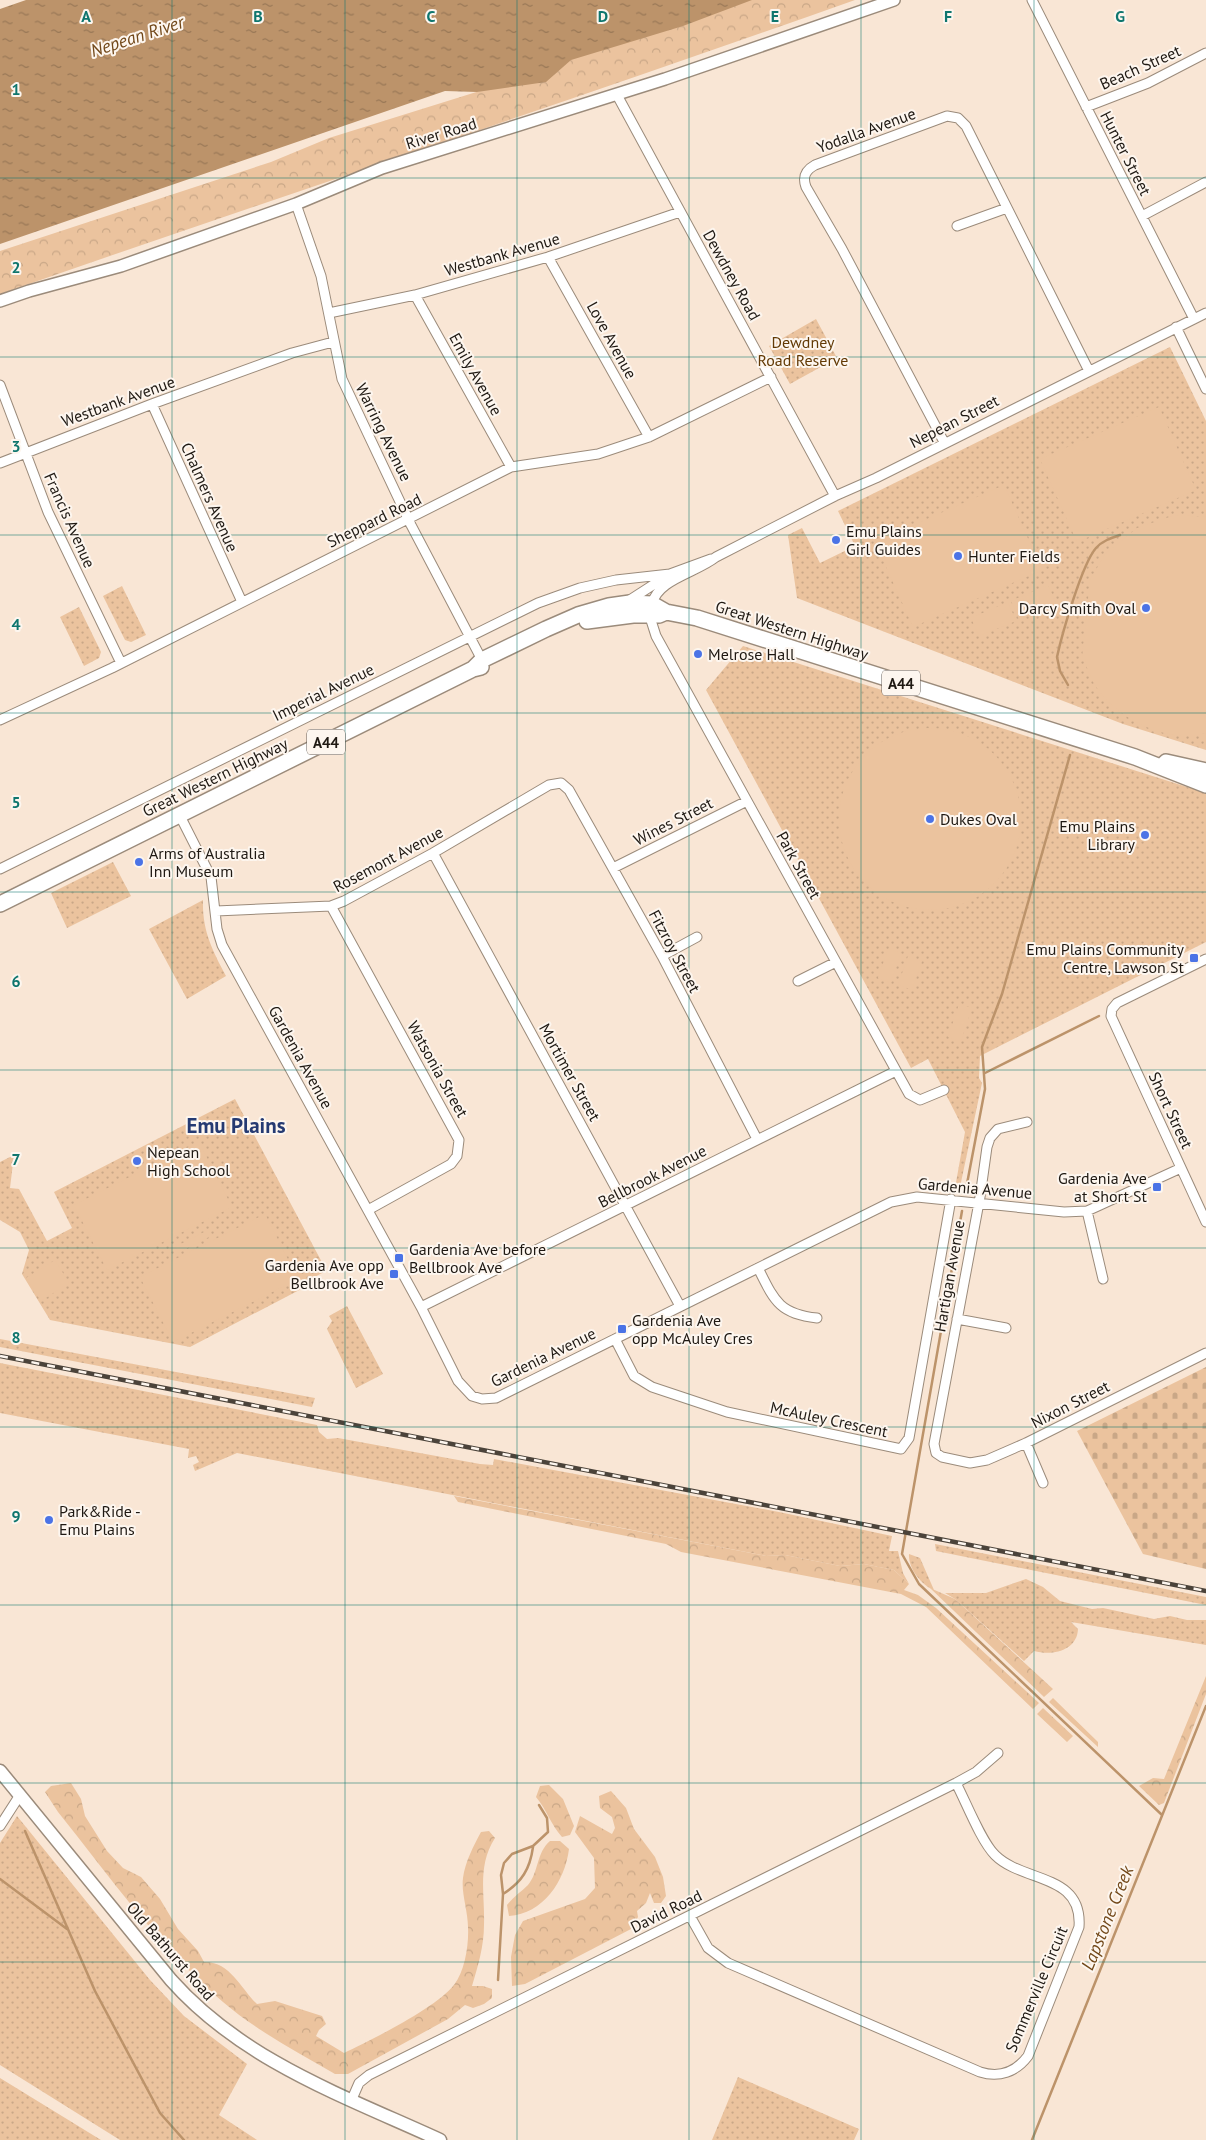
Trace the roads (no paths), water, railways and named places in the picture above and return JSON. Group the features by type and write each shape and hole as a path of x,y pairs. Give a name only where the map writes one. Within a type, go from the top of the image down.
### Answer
{"highway":[{"name":"Great Western Highway","path":"0,904 578,615 601,607 623,604 697,618 1135,757 1206,785"},
{"name":"Great Western Highway","path":"477,664 485,666 553,633 581,623 651,609"},
{"name":"Great Western Highway","path":"1135,757 1206,771"}],"main road":[{"name":"Old Bathurst Road","path":"0,1771 171,1980 200,2011 237,2040 278,2065 440,2140"}],"street":[{"name":"River Road","path":"0,301 29,291 121,266 296,204 382,168 617,95 894,0"},
{"name":"Hunter Street","path":"1032,0 1194,319"},
{"name":"Beach Street","path":"1086,107 1148,83 1206,53"},
{"name":"Dewdney Road","path":"617,95 835,496"},
{"name":"Yodalla Avenue","path":"944,442 842,249 806,187 804,176 808,169 815,165 947,116 953,116 966,126 1089,370"},
{"path":"1142,216 1206,182"},
{"name":"Warring Avenue","path":"296,204 320,270 333,342 342,379 409,520 470,637 477,664"},
{"path":"957,226 1007,208"},
{"name":"Westbank Avenue","path":"329,313 415,295 548,257 680,212"},
{"name":"Love Avenue","path":"548,257 649,437"},
{"name":"Emily Avenue","path":"415,295 511,467"},
{"name":"Nepean Street","path":"651,609 661,587 705,566 716,558 835,496 876,478 944,442 1206,313"},
{"path":"1176,328 1206,389"},
{"name":"Westbank Avenue","path":"0,463 152,404 292,353 333,342"},
{"name":"Sheppard Road","path":"0,720 121,663 409,520 511,467 598,454 649,437 771,377"},
{"name":"Francis Avenue","path":"0,385 24,453 48,512 121,663"},
{"name":"Chalmers Avenue","path":"152,404 242,602"},
{"name":"Nepean Street","path":"623,604 670,574 703,560 716,558"},
{"name":"Imperial Avenue","path":"0,869 538,603 580,588 616,580 670,574"},
{"name":"Park Street","path":"651,609 656,636 909,1094 916,1099 925,1099 944,1090"},
{"name":"Rosemont Avenue","path":"216,911 331,906 344,902 433,853 549,785 559,782"},
{"name":"Fitzroy Street","path":"559,782 570,790 662,956 757,1139"},
{"name":"Wines Street","path":"613,868 747,801"},
{"name":"Gardenia Avenue","path":"178,814 209,870 213,884 217,929 222,944 421,1308 458,1381 468,1393 482,1399 496,1398 891,1202 917,1197 1064,1212 1087,1211 1181,1168"},
{"name":"Mortimer Street","path":"433,853 680,1306"},
{"name":"Watsonia Street","path":"331,906 459,1140 457,1156 451,1164 368,1210"},
{"path":"662,956 697,937"},
{"name":"Short Street","path":"1206,959 1118,1003 1111,1011 1112,1020 1206,1222"},
{"path":"798,981 836,962"},
{"name":"Bellbrook Avenue","path":"421,1308 757,1139 896,1072"},
{"name":"Hartigan Avenue","path":"942,1457 936,1453 934,1444 990,1138 1001,1127 1026,1122"},
{"name":"McAuley Crescent","path":"615,1339 634,1376 652,1387 726,1412 901,1448 909,1438 951,1199"},
{"path":"1087,1211 1103,1279"},
{"path":"758,1268 774,1300 803,1316 818,1318"},
{"path":"957,1319 1006,1328"},
{"name":"Nixon Street","path":"942,1457 975,1463 1026,1443 1206,1353"},
{"path":"1026,1443 1043,1482"},
{"name":"David Road","path":"352,2099 359,2083 369,2075 956,1783 976,1772 998,1753"},
{"name":"Sommerville Circuit","path":"690,1916 708,1948 728,1963 980,2072 993,2075 1012,2071 1028,2056 1079,1927 1079,1913 1073,1897 1064,1889 1002,1861 992,1852 956,1783"},
{"path":"0,1826 20,1795"}],"water":[{"name":"Nepean River","path":"26,0 752,0 683,26 571,60 546,82 477,92 445,91 0,244 0,9"}],"waterway":[{"path":"1068,685 1060,671 1057,657 1073,600 1085,569 1096,548 1120,535"},
{"path":"966,1189 985,1089 982,1047 1002,994 1070,755"},
{"path":"985,1073 1099,1016"},
{"path":"962,1211 902,1554 919,1584 1162,1815"},
{"name":"Lapstone Creek","path":"1032,2140 1206,1706"},
{"path":"498,1980 503,1894 501,1875 504,1863 512,1854 533,1846 548,1832 547,1818 539,1805"},
{"path":"25,1831 95,1991 160,2113 184,2140"},
{"path":"503,1894 515,1885 524,1874 530,1862 533,1847"},
{"path":"0,1879 67,1929"}],"railway":[{"path":"0,1356 1206,1591"}],"place":[{"name":"Emu Plains Girl Guides","path":"836,540"},
{"name":"Hunter Fields","path":"958,556"},
{"name":"Darcy Smith Oval","path":"1146,608"},
{"name":"Melrose Hall","path":"698,654"},
{"name":"Dukes Oval","path":"930,819"},
{"name":"Emu Plains Library","path":"1145,835"},
{"name":"Arms of Australia Inn Museum","path":"139,862"},
{"name":"Emu Plains Community Centre, Lawson St","path":"1194,958"},
{"name":"Nepean High School","path":"137,1161"},
{"name":"Gardenia Ave at Short St","path":"1157,1187"},
{"name":"Gardenia Ave before Bellbrook Ave","path":"399,1258"},
{"name":"Gardenia Ave opp Bellbrook Ave","path":"394,1274"},
{"name":"Gardenia Ave opp McAuley Cres","path":"622,1329"},
{"name":"Park&Ride - Emu Plains","path":"49,1520"}],"district":[{"name":"Emu Plains","path":"236,1125"}],"park label":[{"name":"Dewdney Road Reserve","path":"803,351"}]}
